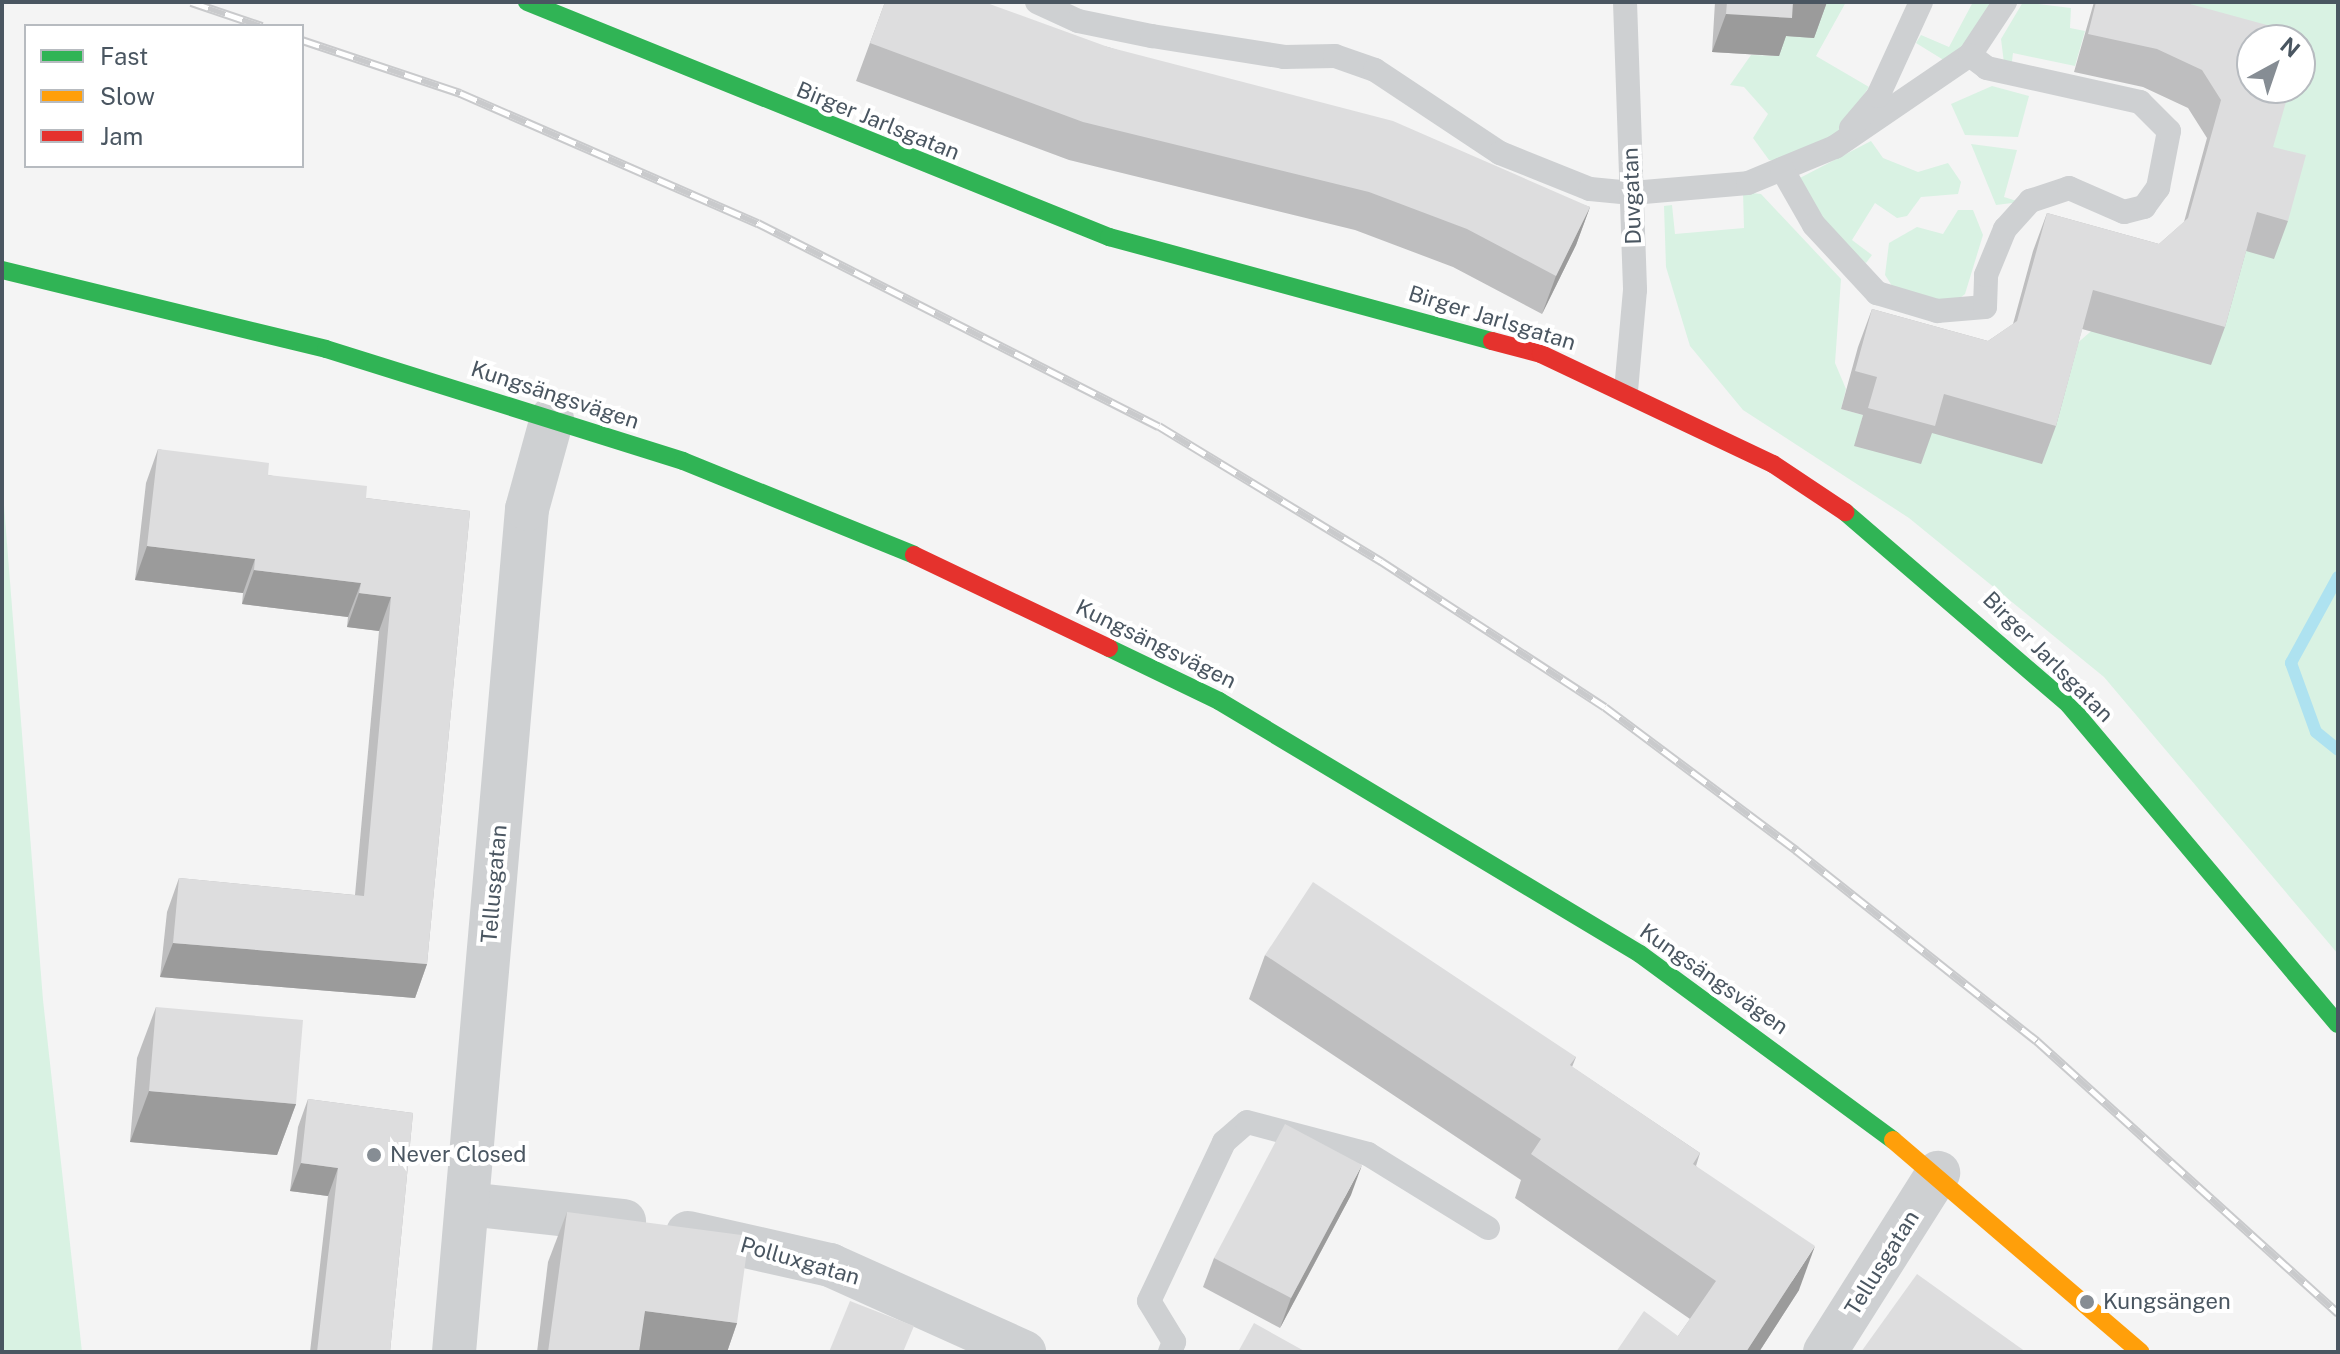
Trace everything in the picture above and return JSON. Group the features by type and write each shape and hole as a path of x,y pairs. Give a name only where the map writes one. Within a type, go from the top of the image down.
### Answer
{"street":[{"name":"Birger Jarlsgatan","path":"535,3 1081,227 1541,354 1626,390 1773,464 1865,525 1973,616 2069,705 2338,1024"},
{"name":"Kungsängsvägen","path":"2,270 326,349 683,461 906,551 1219,701 1640,954 1938,1173 2140,1352"},
{"name":"Tellusgatan","path":"454,1352 527,509 552,418"},
{"name":"Tellusgatan","path":"1825,1352 1938,1173"},
{"name":"Polluxgatan","path":"467,1204 597,1217 830,1265 1024,1352"}],"lane":[{"path":"1037,2 1078,21 1152,36 1284,57 1335,56 1375,70 1524,164 1590,189 1632,193 1748,183 1835,147 1970,55 2005,2"},
{"name":"Duvgatan","path":"1625,2 1635,290 1626,390"},
{"path":"1835,147 1878,96 1921,2"},
{"path":"1782,169 1814,225 1877,293 1964,314 1985,307 1986,275 2005,229 2030,201 2069,188 2124,212 2144,207 2158,188 2169,131 2140,102 1987,68 1970,55"},
{"path":"1170,1352 1174,1342 1149,1301 1224,1142 1247,1122 1368,1154 1488,1228"}],"green space":[{"path":"1816,2 1846,2 1816,56 1869,87 1835,138 1783,162 1769,160 1753,138 1768,114 1744,87 1730,85 1751,55 1778,56 1780,36"},
{"path":"1973,2 1998,2 1950,64 1916,43 1921,35 1949,47"},
{"path":"2023,2 2071,8 2070,28 2085,31 2075,66 2013,53 2011,69 2004,63 2001,39"},
{"path":"2150,2 2338,2 2338,954 2104,677 1909,518 1743,410 1690,346 1666,267 1664,206 1672,205 1675,234 1744,228 1743,192 1761,194 1841,279 1835,363 1846,389 1841,409 1863,415 1855,446 1930,432 2074,346 2260,185 2282,104 2316,104 2316,24 2236,24 2236,34"},
{"path":"1992,86 2029,96 2018,137 1965,135 1951,104"},
{"path":"1871,141 1883,158 1918,172 1948,163 1961,182 1958,194 1921,197 1907,216 1897,218 1875,203 1852,240 1872,255 1866,263 1836,245 1796,180"},
{"path":"1971,144 2017,150 2004,197 2020,202 1996,205"},
{"path":"1958,210 1973,210 1983,235 1965,294 1951,305 1896,292 1885,275 1889,243 1917,227 1943,234"},
{"path":"2,480 43,1000 82,1352 2,1352"}],"building":[{"path":"885,2 984,2 1108,47 1393,121 1590,207 1556,276 1467,229 1369,192 1083,122 870,43"},
{"path":"1727,2 1793,2 1792,18 1726,14"},
{"path":"2096,2 2191,2 2264,24 2236,24 2236,104 2285,104 2273,147 2306,155 2288,221 2257,212 2225,327 2093,290 2056,426 1944,394 1935,426 1868,408 1877,377 1855,371 1872,309 1988,341 2017,321 2047,213 2159,244 2188,218 2221,100 2202,70 2157,49 2088,34"},
{"path":"158,449 269,463 268,475 367,486 366,498 470,511 427,964 173,943 179,878 364,896 391,597 359,593 361,583 254,570 255,559 147,546"},
{"path":"1313,882 1576,1057 1570,1065 1700,1153 1693,1164 1815,1246 1746,1352 1616,1352 1644,1311 1678,1336 1716,1281 1531,1154 1541,1139 1265,955"},
{"path":"156,1007 303,1020 296,1104 149,1091"},
{"path":"308,1099 413,1113 390,1352 317,1352 338,1168 301,1163"},
{"path":"1285,1124 1362,1165 1291,1298 1214,1258"},
{"path":"567,1212 749,1236 737,1323 645,1311 639,1352 548,1352"},
{"path":"1917,1274 2026,1352 1861,1352"},
{"path":"850,1301 914,1326 903,1352 829,1352"},
{"path":"1254,1323 1306,1352 1238,1352"}],"waterway":[{"path":"2338,577 2291,663 2316,732 2338,750"}],"railway":[{"path":"191,2 256,24"},
{"path":"304,41 460,93 758,223 1159,426 1381,561 1605,707 1796,850 2037,1041 2338,1313"}],"traffic: fast":[{"path":"527,2 1109,237 1492,341"},
{"path":"2,270 326,349 683,461 914,555"},
{"path":"1845,512 2069,705 2338,1024"},
{"path":"1109,648 1219,701 1640,954 1893,1140"}],"traffic: slow":[{"path":"1893,1140 2140,1352"}],"traffic: jam":[{"path":"1492,341 1541,354 1773,464 1845,512"},
{"path":"914,555 1109,648"}],"place":[{"name":"Never Closed","path":"374,1155"},
{"name":"Kungsängen","path":"2087,1302"}]}
